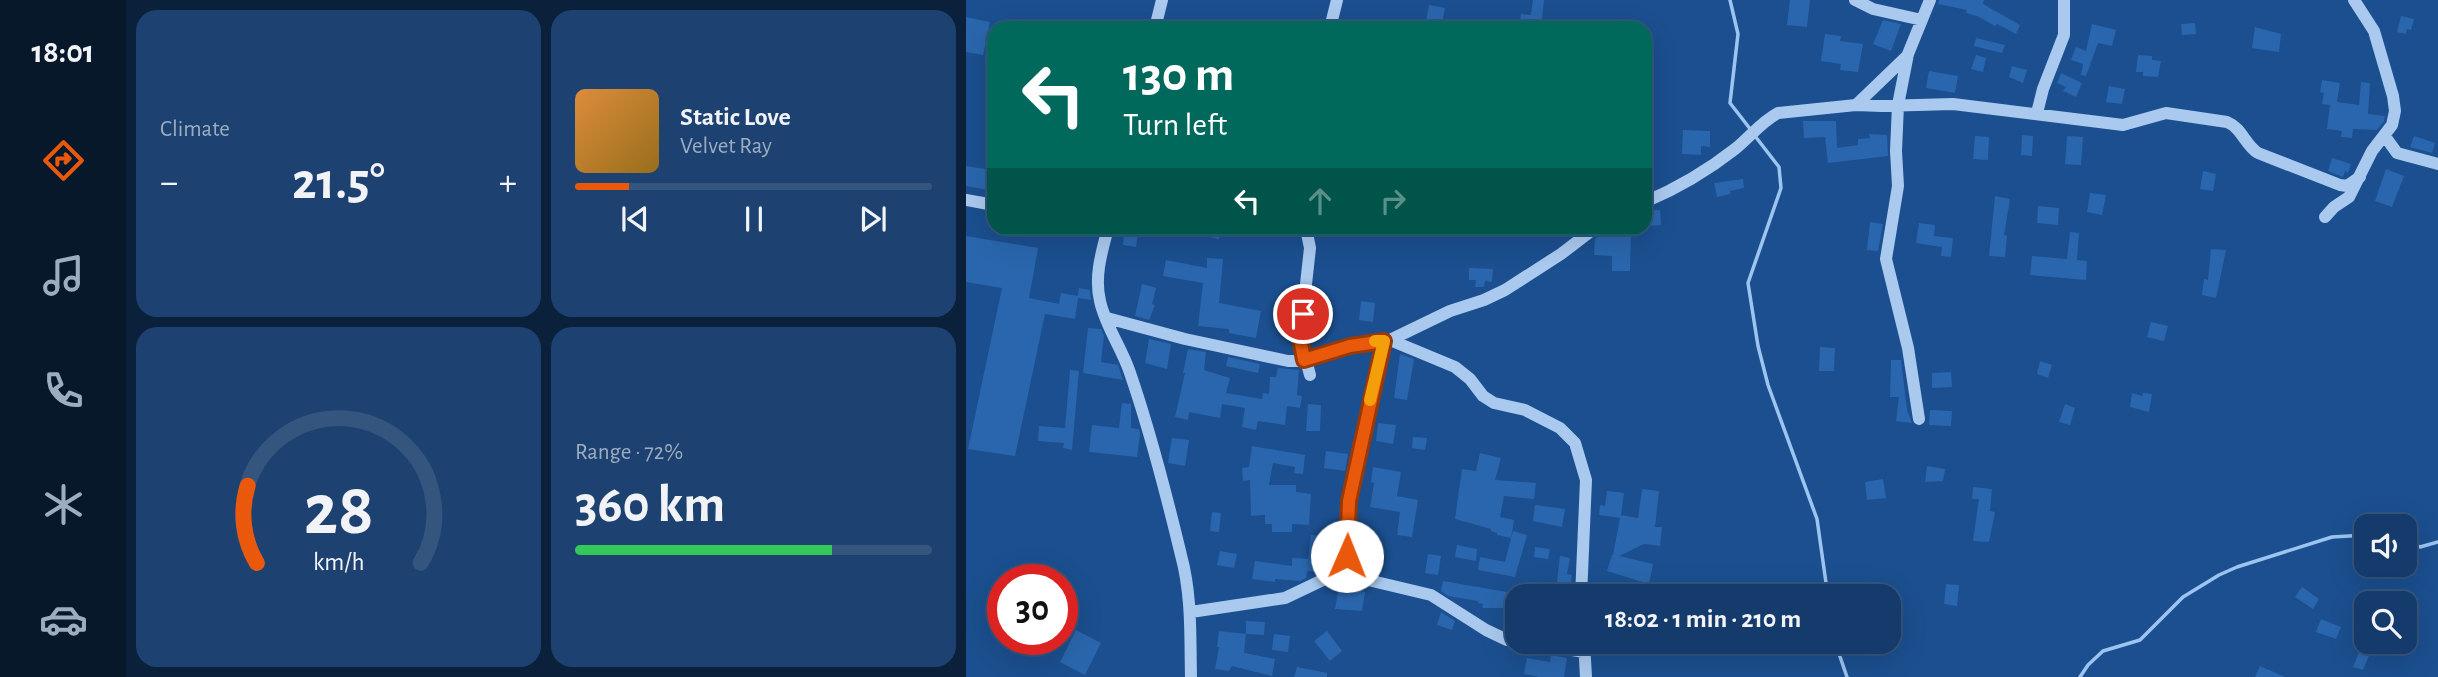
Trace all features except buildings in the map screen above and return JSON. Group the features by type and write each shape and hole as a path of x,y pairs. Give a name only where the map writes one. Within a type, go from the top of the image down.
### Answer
{"street":[{"path":"1157,21 1162,0"},
{"path":"1332,21 1337,0"},
{"path":"1855,0 1873,9 1922,20"},
{"path":"1919,419 1908,348 1886,259 1898,186 1898,105 1908,54 1930,0"},
{"path":"2037,113 2043,89 2064,35 2064,0"},
{"path":"2325,217 2349,197 2372,151 2392,125 2395,111 2374,31 2354,0"},
{"path":"1856,105 1908,54"},
{"path":"1652,199 1698,177 1770,118 1788,111 1856,105 1953,104 2123,125 2166,113 2227,122 2234,125 2258,153 2340,185 2347,186 2360,177"},
{"path":"2384,135 2397,153 2438,164"},
{"path":"966,200 987,204"},
{"path":"1106,235 1097,282 1100,302 1128,366 1146,421 1182,556 1191,612 1191,677"},
{"path":"1307,235 1310,248 1300,338 1310,375"},
{"path":"1107,318 1260,357 1304,360 1350,346 1387,340 1484,300 1562,254 1586,235"},
{"path":"1347,575 1349,501 1387,340"},
{"path":"1387,340 1455,368 1470,379 1483,396 1494,403 1525,410 1544,418 1560,428 1575,443 1586,480 1582,584"},
{"path":"1191,612 1285,598 1326,578 1347,575 1431,596 1505,639"},
{"path":"1584,654 1586,677"}],"waterway":[{"path":"1730,0 1738,34 1730,103 1751,130"},
{"path":"1755,136 1779,167 1781,188 1748,283 1758,346 1768,385 1817,519 1826,584"},
{"path":"2080,677 2103,651 2140,640 2183,597 2219,575 2332,537 2354,536"},
{"path":"2417,546 2438,542"},
{"path":"1839,654 1847,677"}],"slow traffic":[{"path":"1370,400 1384,341 1375,341"}],"route":[{"path":"1303,314 1300,338 1304,360 1350,346 1384,341 1349,501 1347,556"}]}
